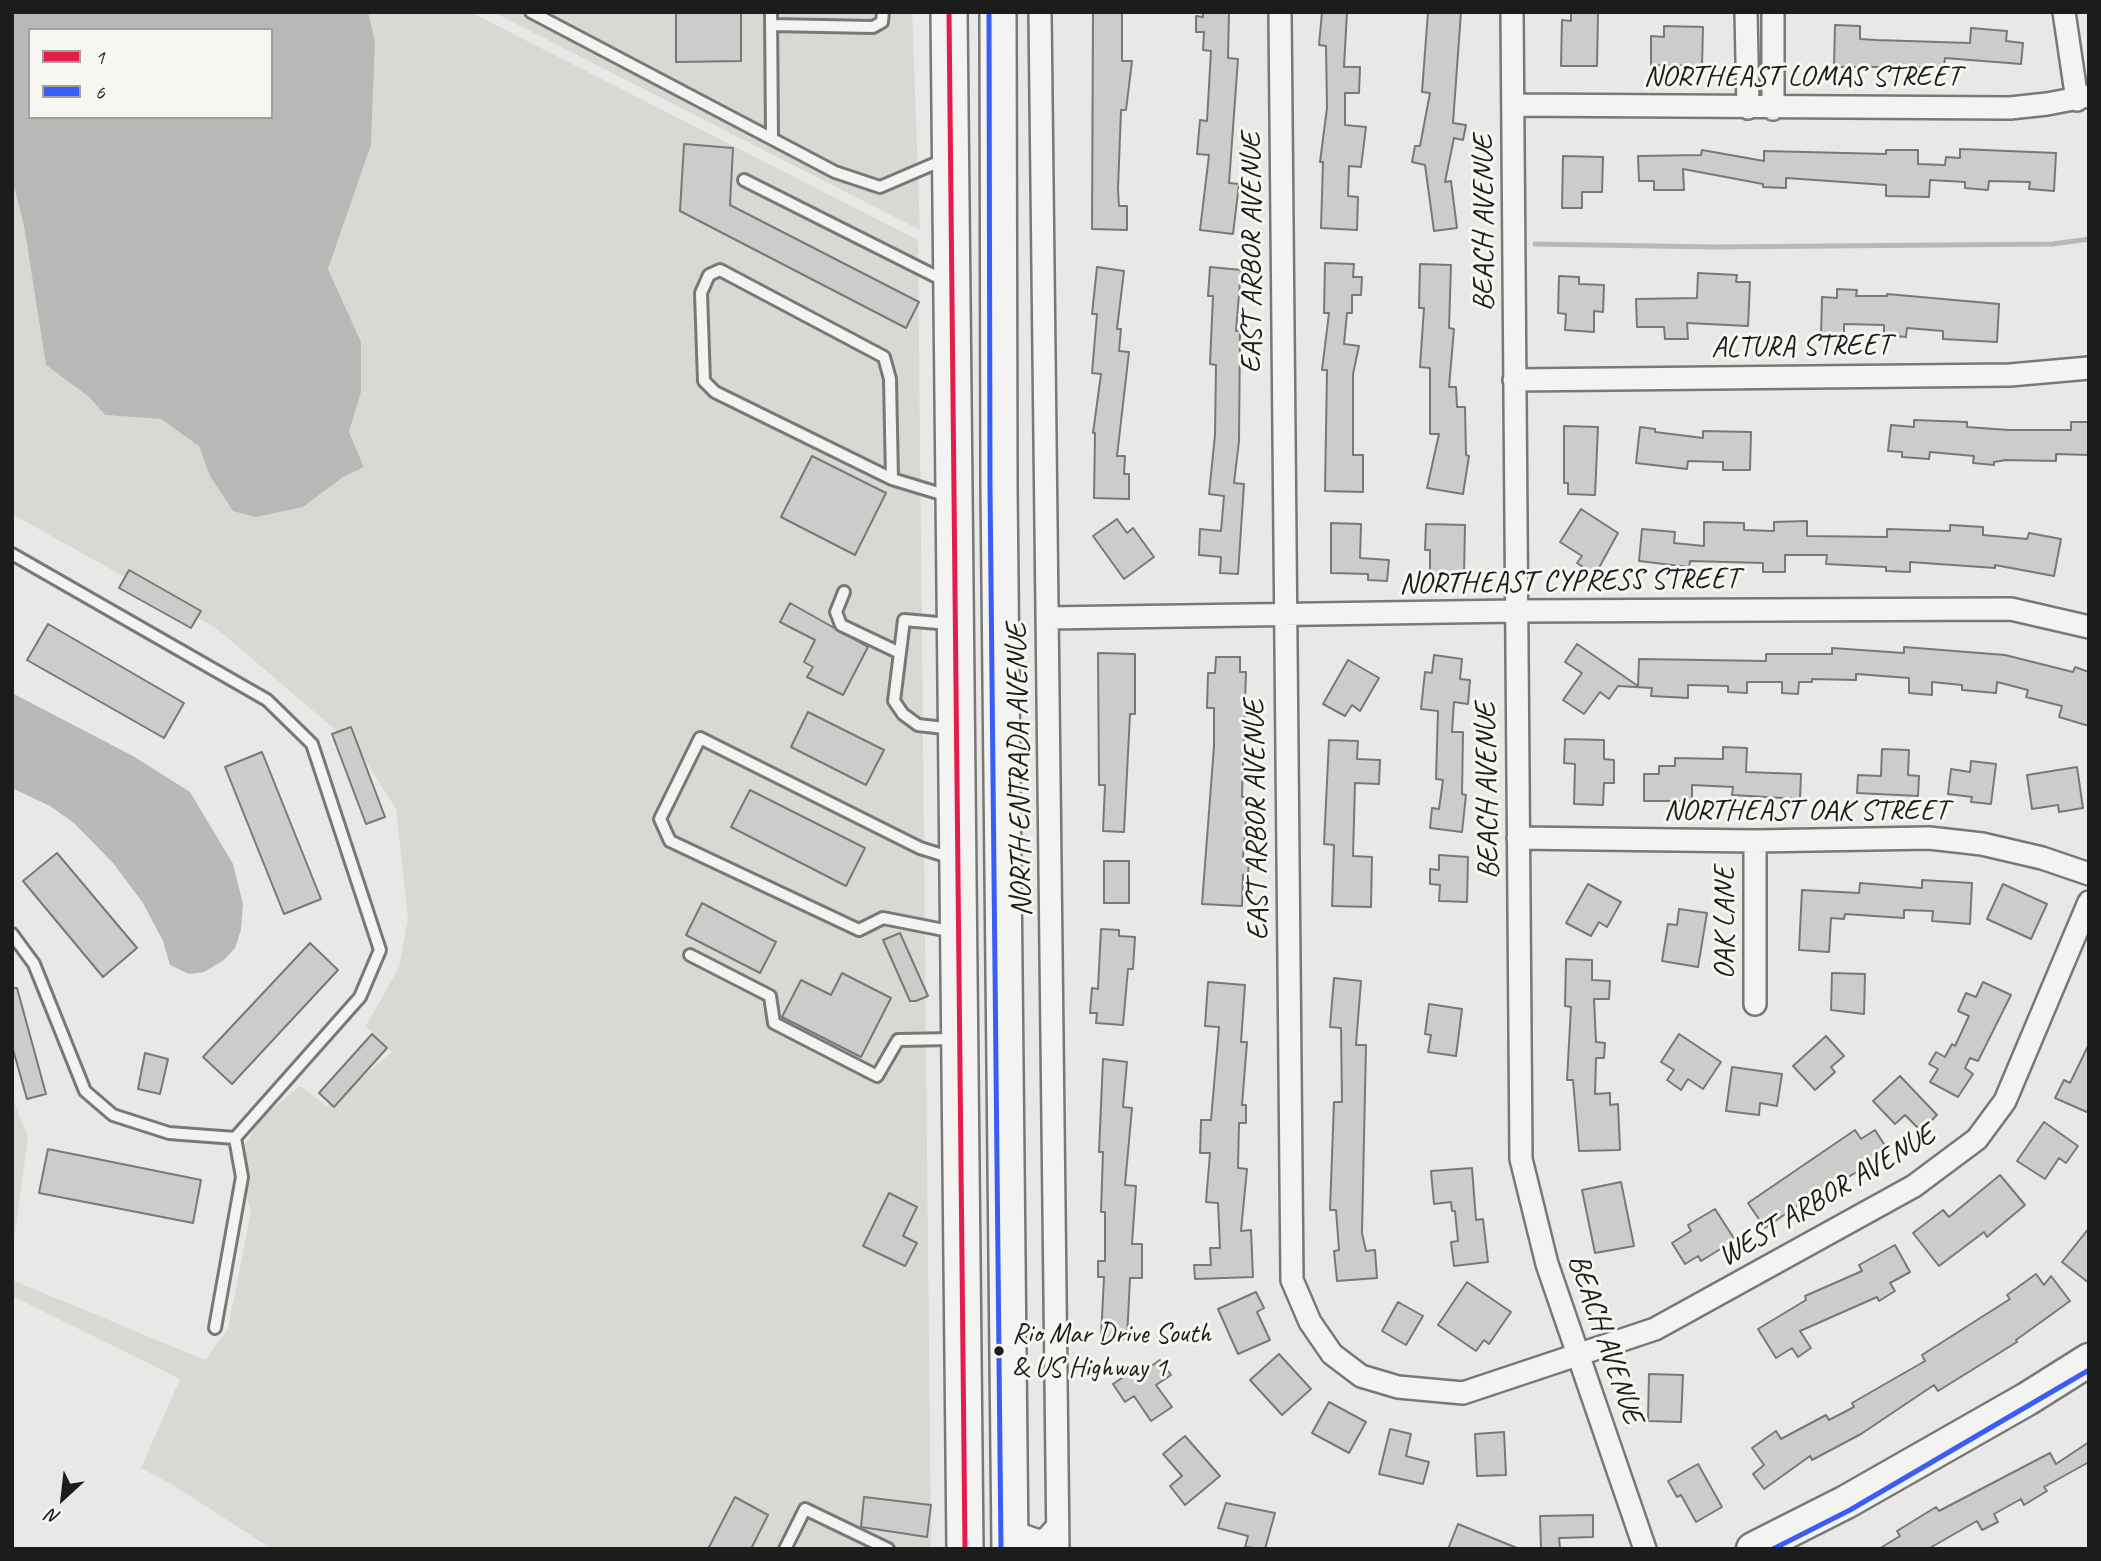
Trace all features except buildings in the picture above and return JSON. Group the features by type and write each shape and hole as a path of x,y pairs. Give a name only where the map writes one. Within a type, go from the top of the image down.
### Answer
{"main road":[{"path":"949,12 965,1549"},
{"path":"998,12 999,486 1010,1540"},
{"path":"953,409 978,466 999,486"},
{"path":"954,497 965,501 976,512 1000,562"}],"street":[{"name":"NORTH ENTRADA AVENUE","path":"1040,12 1058,1549"},
{"name":"EAST ARBOR AVENUE","path":"1280,12 1292,1280 1310,1322 1332,1354 1361,1376 1398,1387 1463,1393 1580,1354"},
{"name":"BEACH AVENUE","path":"1512,12 1521,1159 1547,1264 1645,1549"},
{"path":"1746,12 1748,108"},
{"path":"1773,12 1773,108"},
{"path":"2064,12 2083,98"},
{"name":"NORTHEAST LOMAS STREET","path":"1513,105 2010,107 2083,98"},
{"name":"ALTURA STREET","path":"1514,380 2010,375 2089,368"},
{"name":"NORTHEAST CYPRESS STREET","path":"1048,618 1515,611 2011,609 2089,626"},
{"name":"NORTHEAST OAK STREET","path":"1518,838 1755,841 1929,838 1983,844 2042,858 2089,874"},
{"name":"OAK LANE","path":"1755,841 1755,1004"},
{"name":"WEST ARBOR AVENUE","path":"1580,1354 1655,1329 1750,1278 1914,1186 1977,1139 2005,1101 2089,902"},
{"path":"1754,1549 1871,1488 2027,1399 2089,1360"},
{"path":"1010,1540 1039,1541 1047,1538 1057,1527"}],"lane":[{"path":"531,12 772,136 835,172 880,187 951,157"},
{"path":"771,12 772,136"},
{"path":"771,25 873,27 882,22 883,12"},
{"path":"744,180 952,285"},
{"path":"892,480 890,379 884,357 719,270 709,275 701,293 704,381 715,392 892,480 954,497"},
{"path":"12,554 267,700 312,744 380,950 360,997 234,1138"},
{"path":"844,592 836,612 841,625 900,653"},
{"path":"956,625 904,620 894,701 903,714 918,725 957,729"},
{"path":"958,860 920,848 700,738 660,819 670,841 859,930 883,918 959,933"},
{"path":"12,934 34,964 85,1091 113,1115 169,1133 234,1138"},
{"path":"690,955 770,996 774,1023 877,1076 898,1040 960,1039"},
{"path":"215,1328 242,1177 234,1138"},
{"path":"785,1549 806,1509 888,1549"}],"shaded area":[{"path":"12,12 368,12 375,42 371,145 328,269 361,342 361,392 349,432 364,467 343,477 303,507 256,517 233,511 210,476 199,446 161,419 105,415 89,397 46,365 24,226 12,179"},
{"path":"368,12 470,12 918,240 931,1549 272,1549 173,1485 141,1468 180,1379 12,1296 12,1280 205,1360 228,1329 251,1212 239,1168 243,1148 262,1117 300,1086 327,1106 392,1052 366,1026 399,967 408,919 396,809 358,749 216,628 12,514 12,179 24,226 46,365 89,397 105,415 161,419 200,446 210,475 303,507 343,477 364,466 349,432 361,392 361,342 328,269 371,145 375,42"},
{"path":"493,12 912,12 920,230"},
{"path":"12,693 133,756 190,792 233,864 243,904 241,930 235,948 224,960 204,972 189,974 170,965 163,941 143,903 113,863 74,823 50,806 12,788"},
{"path":"12,1097 28,1138 12,1254"}],"waterway":[{"path":"1535,244 1714,247 2053,244 2089,239"}],"transit line":[{"name":"1","path":"949,12 965,1549"},
{"name":"6","path":"989,12 990,486 1001,1549"},
{"name":"6","path":"1773,1549 1850,1510 2089,1370"}],"place":[{"name":"Rio Mar Drive South & US Highway 1","path":"999,1351"}]}
